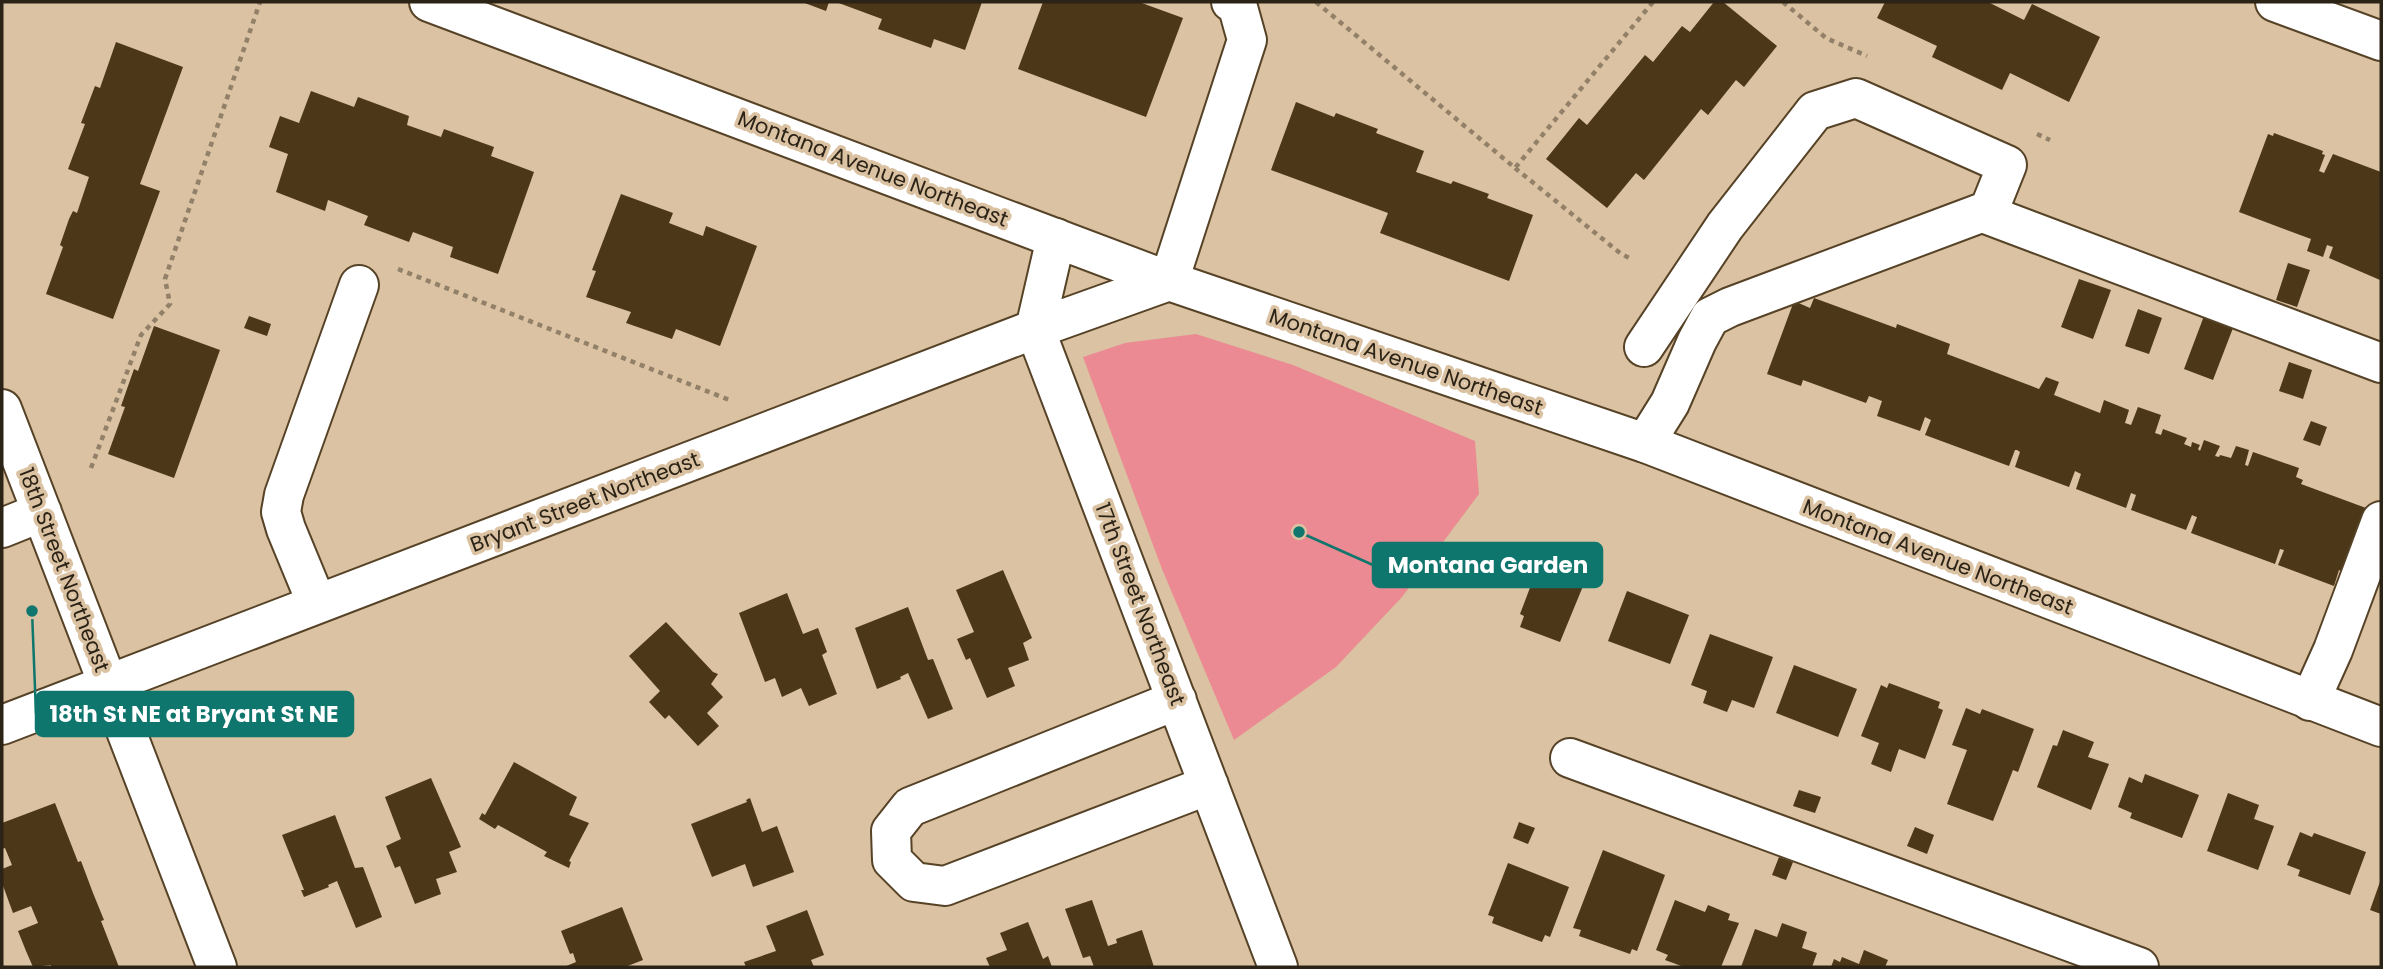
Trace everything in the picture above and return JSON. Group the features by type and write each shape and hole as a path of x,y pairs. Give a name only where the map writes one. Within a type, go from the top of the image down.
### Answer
{"street":[{"name":"Montana Avenue Northeast","path":"429,2 1169,281 1645,443 2381,727"},
{"path":"2275,2 2381,41"},
{"path":"1169,281 1247,40 1236,3"},
{"path":"1644,347 1725,226 1815,111 1856,98 2007,165 1989,210 1730,307 1710,317 1670,403 1645,443"},
{"path":"1983,213 2381,363"},
{"path":"1035,329 1056,238"},
{"name":"Bryant Street Northeast","path":"2,725 1035,329 1169,281"},
{"path":"317,604 281,512 284,495 359,285"},
{"name":"17th Street Northeast","path":"1035,329 1278,967"},
{"name":"18th Street Northeast","path":"2,409 217,967"},
{"path":"2,528 41,512"},
{"path":"2310,701 2333,650 2381,521"},
{"path":"1177,700 910,807 891,831 892,860 914,882 945,886 1209,785"},
{"path":"1570,758 2139,967"}],"path":[{"path":"91,468 141,335 170,304 165,279 260,2"},
{"path":"1317,2 1629,258"},
{"path":"1515,167 1653,2"},
{"path":"359,285 367,257 739,404"}],"shaded area":[{"path":"1196,334 1293,365 1475,441 1479,494 1402,597 1336,667 1234,740 1162,569 1083,357 1125,343"}],"building":[{"path":"802,2 829,2 826,11"},
{"path":"836,2 982,2 965,50 934,39 931,48 878,29 882,19"},
{"path":"1043,2 1139,2 1183,18 1146,117 1018,69"},
{"path":"1714,2 1723,2 1777,46 1744,87 1736,80 1708,115 1701,109 1644,180 1636,173 1607,208 1546,159 1579,118 1587,125 1645,55 1653,62 1682,26 1690,32"},
{"path":"1885,2 1988,2 2024,20 2032,4 2100,37 2069,102 2010,73 2002,90 1932,57 1937,46 1877,18"},
{"path":"116,42 183,67 140,184 160,191 113,319 46,294 63,247 60,245 69,219 73,211 77,213 89,177 68,169 85,124 81,123 95,86 100,88"},
{"path":"311,91 354,107 358,97 409,116 407,125 441,137 444,129 494,147 491,156 534,172 498,274 450,257 453,247 413,232 409,242 364,225 368,216 328,200 325,211 276,192 288,154 269,147 280,116 299,123"},
{"path":"1296,102 1334,117 1336,113 1378,129 1376,133 1424,151 1416,172 1489,194 1487,198 1533,215 1509,281 1380,233 1388,213 1271,170"},
{"path":"2274,133 2323,151 2322,154 2325,155 2319,171 2324,173 2333,154 2381,172 2380,280 2329,258 2333,247 2327,245 2323,257 2307,251 2311,239 2239,212 2268,134 2273,136"},
{"path":"621,194 673,213 669,223 703,236 706,226 757,246 720,346 676,329 672,339 626,323 631,312 586,297 596,271 592,270"},
{"path":"2288,263 2310,270 2297,307 2276,300"},
{"path":"2079,279 2111,290 2093,339 2061,327"},
{"path":"1814,298 1896,328 1897,324 1950,344 1947,354 2039,389 2046,377 2059,382 2054,395 2100,413 2104,400 2129,410 2125,423 2131,425 2138,407 2161,415 2155,433 2161,435 2163,429 2187,438 2184,444 2191,447 2192,442 2200,445 2200,451 2204,440 2220,446 2215,456 2219,457 2231,458 2236,446 2249,450 2245,465 2248,466 2253,452 2299,468 2296,477 2303,480 2301,484 2366,508 2343,572 2339,570 2334,586 2278,565 2284,550 2280,549 2275,564 2191,533 2197,517 2192,515 2186,530 2131,510 2136,495 2131,493 2126,508 2076,489 2081,474 2075,471 2069,487 2015,467 2020,452 2017,450 2009,466 1925,435 1931,420 1925,417 1920,431 1877,416 1882,401 1869,396 1866,403 1803,380 1801,386 1767,374 1794,301 1810,308"},
{"path":"2138,309 2162,318 2149,354 2125,346"},
{"path":"249,316 271,324 267,336 244,328"},
{"path":"2204,316 2233,328 2213,380 2184,369"},
{"path":"154,326 220,350 174,478 108,454 125,407 121,406 134,369 138,371"},
{"path":"2289,362 2312,370 2303,399 2279,391"},
{"path":"2311,421 2327,427 2320,446 2303,440"},
{"path":"1551,544 1591,559 1585,573 1588,574 1560,642 1520,627 1524,616 1520,614 1542,556 1546,558"},
{"path":"1003,570 1032,638 1023,643 1029,660 1008,668 1015,686 987,698 970,658 966,660 957,639 974,632 956,590"},
{"path":"1627,591 1689,615 1670,664 1608,641"},
{"path":"787,593 803,634 818,628 827,652 822,655 837,694 809,706 801,688 782,697 775,678 765,682 739,613"},
{"path":"908,607 928,660 933,659 953,709 928,719 908,673 900,677 901,679 877,689 855,628"},
{"path":"666,622 713,672 718,674 711,684 723,697 707,713 719,726 698,746 669,715 665,719 649,702 660,691 629,656"},
{"path":"1710,634 1773,657 1754,708 1732,700 1727,712 1703,703 1707,691 1691,685"},
{"path":"1794,665 1857,689 1838,737 1776,713"},
{"path":"1889,683 1940,702 1938,708 1943,710 1925,759 1899,749 1891,772 1871,764 1879,743 1861,736 1881,685 1887,688"},
{"path":"1966,708 1980,714 1982,709 2034,729 2018,772 2013,770 1993,821 1947,804 1967,750 1952,745"},
{"path":"2063,730 2094,742 2088,757 2109,764 2091,810 2037,787 2053,745 2057,746"},
{"path":"514,762 577,797 569,815 589,823 569,861 569,868 544,856 547,852 498,825 495,829 479,819 482,813 485,815"},
{"path":"2145,774 2199,795 2182,838 2130,818 2132,813 2118,807 2129,777 2142,783"},
{"path":"431,778 461,847 449,852 457,872 436,879 441,894 415,904 400,866 395,868 386,846 401,839 385,797"},
{"path":"1799,790 1821,797 1815,813 1793,806"},
{"path":"2228,793 2259,805 2254,819 2274,826 2258,870 2207,851"},
{"path":"750,798 762,832 777,826 794,872 753,887 745,864 712,877 691,824 747,802"},
{"path":"55,803 78,862 81,861 119,967 33,967 18,931 38,923 31,906 13,913 2,883 2,869 12,865 5,848 2,849 2,823"},
{"path":"335,815 355,868 363,867 382,917 356,928 337,881 304,897 301,890 304,890 282,835"},
{"path":"1519,822 1535,828 1528,844 1513,838"},
{"path":"1915,827 1934,835 1927,854 1907,846"},
{"path":"2300,832 2312,837 2314,833 2366,852 2350,895 2298,876 2300,870 2287,865"},
{"path":"1603,850 1665,875 1637,951 1632,949 1630,954 1579,936 1581,930 1573,928"},
{"path":"1779,857 1793,862 1786,880 1772,875"},
{"path":"1508,863 1569,887 1550,937 1545,935 1542,942 1492,923 1494,917 1488,915"},
{"path":"2381,879 2381,914 2370,910"},
{"path":"1092,900 1108,946 1117,943 1116,939 1142,930 1154,967 1094,967 1090,956 1083,958 1065,909"},
{"path":"1675,900 1705,912 1708,905 1730,914 1728,920 1739,923 1721,967 1684,967 1665,960 1668,955 1656,950"},
{"path":"622,907 643,960 625,967 564,967 576,962 561,931"},
{"path":"807,910 824,955 811,960 814,967 746,967 744,962 776,951 766,926"},
{"path":"1028,922 1043,959 1048,956 1052,967 990,967 986,958 1007,950 1000,933"},
{"path":"1782,923 1807,932 1802,948 1817,953 1812,967 1741,967 1755,929 1777,937"},
{"path":"1864,950 1888,960 1885,967 1831,967 1834,959 1840,962 1842,957 1859,964"}],"place":[{"name":"Montana Garden","path":"1299,532"},
{"name":"18th St NE at Bryant St NE","path":"32,611"}]}
